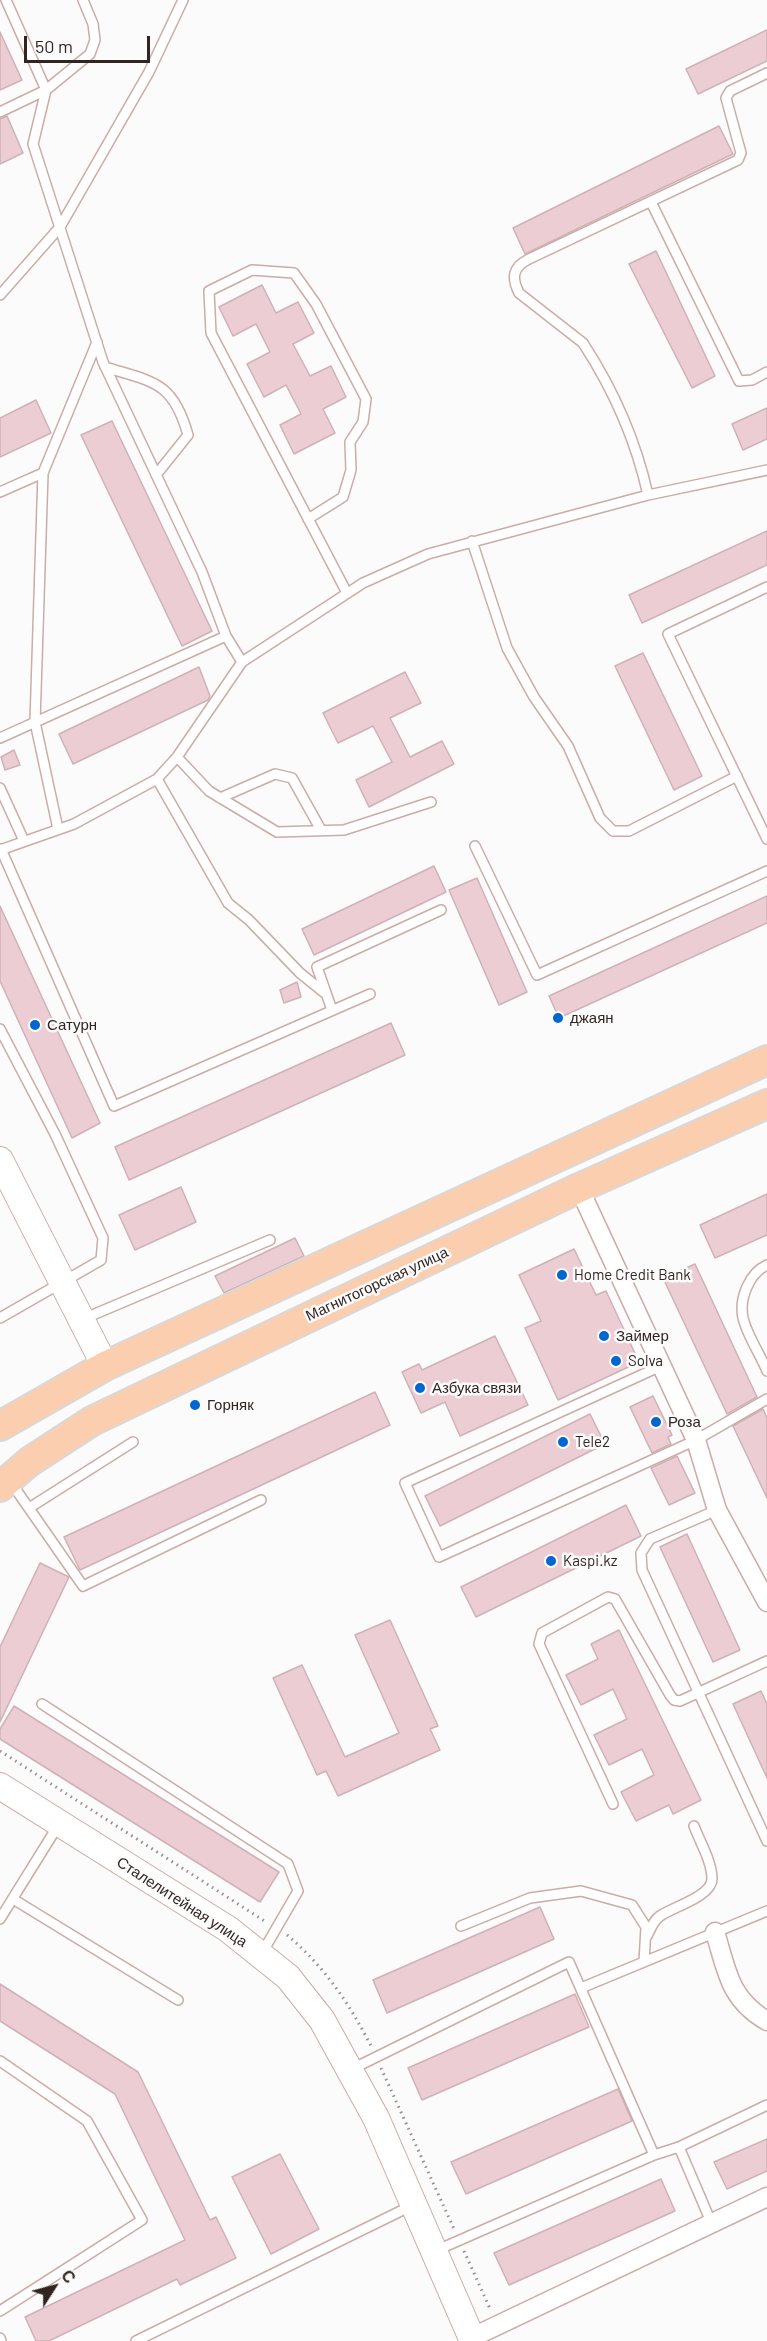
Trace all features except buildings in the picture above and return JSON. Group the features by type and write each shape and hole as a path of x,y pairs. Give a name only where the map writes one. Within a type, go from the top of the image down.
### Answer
{"main road":[{"path":"0,1426 105,1366 767,1060"},
{"name":"Магнитогорская улица","path":"4,1483 29,1462 92,1421 579,1188 767,1104"}],"street":[{"path":"0,1160 105,1366"},
{"path":"579,1188 696,1440 717,1510 767,1602"},
{"name":"Сталелитейная улица","path":"0,1786 228,1929 288,1977 322,2020 376,2118 472,2340"},
{"path":"715,1932 735,1994 767,2021"},
{"path":"472,2340 711,2222 767,2197"}],"lane":[{"path":"6,0 46,90 33,144 105,367 202,572 226,636 242,662"},
{"path":"0,112 46,90 90,54 95,40 93,24 83,0"},
{"path":"0,295 60,227 149,72 183,0"},
{"path":"648,495 641,464 619,407 590,354 583,343 519,292 513,282 514,272 519,264 738,160 741,153 726,98 730,91 767,73"},
{"path":"651,202 739,381 752,381 767,372"},
{"path":"308,519 343,497 351,470 350,442 363,422 366,399 316,304 294,273 252,270 209,291 211,333 346,593"},
{"path":"58,829 35,722 43,473 97,342"},
{"path":"105,367 160,384 175,400 188,435 156,475"},
{"path":"370,994 114,1106 1,850 58,829 157,779 177,757 242,662 288,634 321,608 346,593 428,554 472,541 648,495 767,470"},
{"path":"0,492 43,473"},
{"path":"472,541 507,648 534,697 568,746 600,818 613,831 629,831 736,776"},
{"path":"767,587 668,634 767,839"},
{"path":"0,738 226,636"},
{"path":"177,757 209,791 277,831 344,830 431,802"},
{"path":"220,798 275,774 292,778 321,830"},
{"path":"157,779 228,903 249,920 300,973 326,994"},
{"path":"0,788 24,841"},
{"path":"475,846 537,975 767,870"},
{"path":"332,1010 317,967 441,910"},
{"path":"0,1029 55,1134 103,1238 101,1260 0,1318"},
{"path":"81,1320 270,1240"},
{"path":"767,1265 760,1268 746,1288 743,1318 767,1371"},
{"path":"661,1366 405,1483 439,1557 696,1440 767,1399"},
{"path":"29,1508 133,1442"},
{"path":"4,1483 29,1508 83,1586 261,1500"},
{"path":"717,1510 650,1539 641,1552 642,1570 767,1841"},
{"path":"613,1804 539,1644 542,1633 608,1597 615,1599 674,1700 680,1701 767,1661"},
{"path":"42,1704 288,1864 298,1891 261,1955"},
{"path":"0,1919 59,1824"},
{"path":"646,1938 652,1924 660,1916 706,1892 712,1883 711,1872 694,1826"},
{"path":"461,1926 530,1898 581,1891 632,1905 642,1918 646,1938 644,1962"},
{"path":"13,1899 178,2000"},
{"path":"581,1988 767,1911"},
{"path":"350,2070 569,1962 654,2155"},
{"path":"0,2061 87,2121 142,2220 0,2311"},
{"path":"433,2252 654,2155 679,2147 767,2105"},
{"path":"679,2147 711,2222"},
{"path":"136,2341 413,2205"},
{"path":"158,2330 163,2341"}],"place":[{"name":"джаян","path":"558,1018"},
{"name":"Сатурн","path":"35,1025"},
{"name":"Home Credit Bank","path":"562,1275"},
{"name":"Займер","path":"604,1336"},
{"name":"Solva","path":"616,1361"},
{"name":"Азбука связи","path":"420,1388"},
{"name":"Горняк","path":"195,1405"},
{"name":"Роза","path":"656,1422"},
{"name":"Tele2","path":"563,1442"},
{"name":"Kaspi.kz","path":"551,1561"}]}
